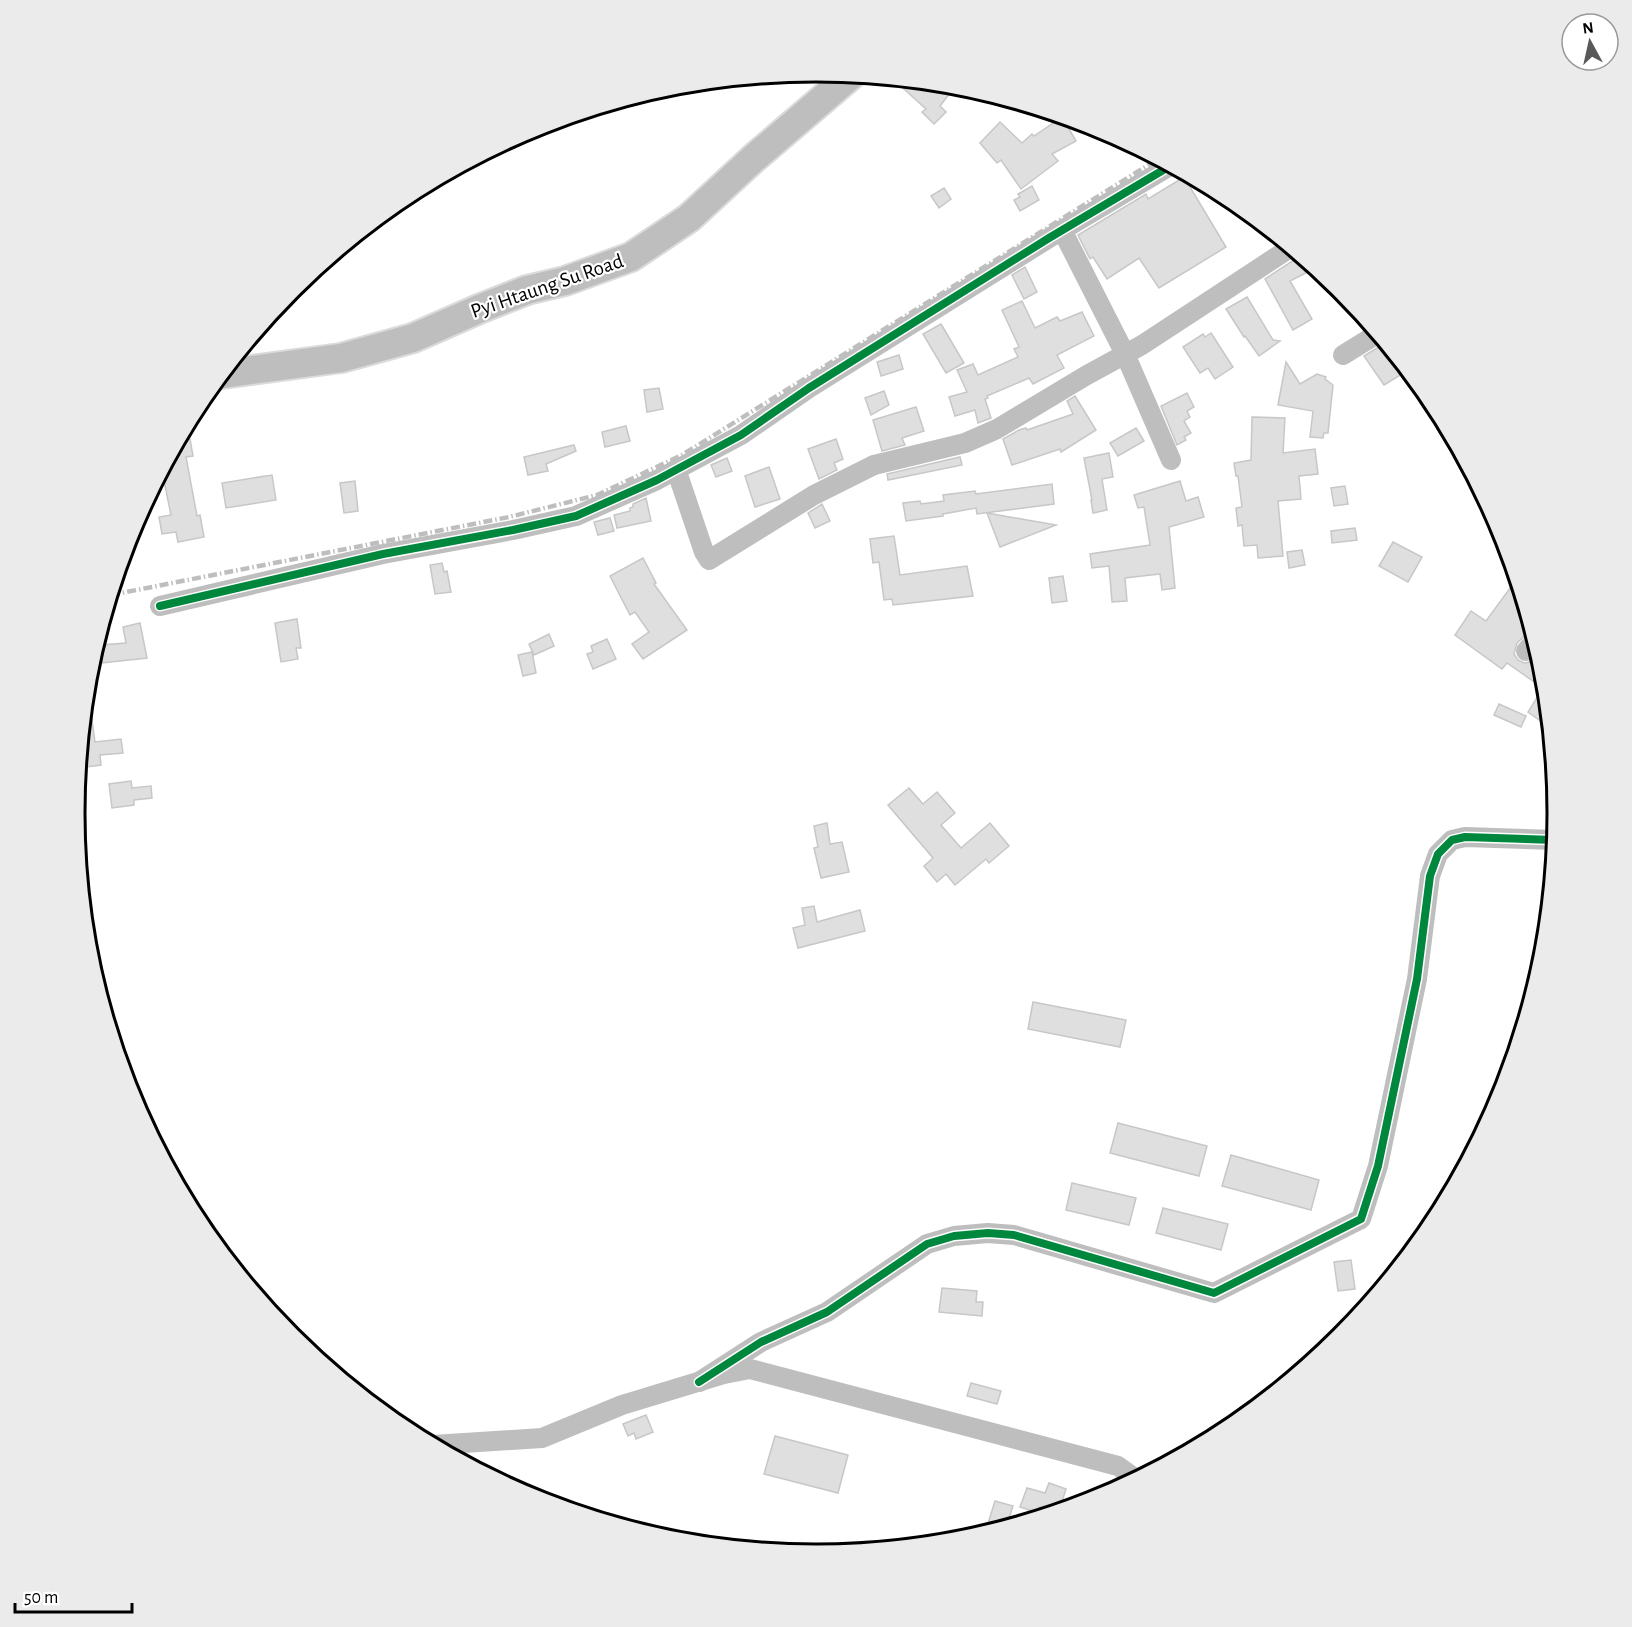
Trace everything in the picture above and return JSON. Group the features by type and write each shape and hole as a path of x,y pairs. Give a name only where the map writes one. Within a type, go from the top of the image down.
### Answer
{"highway":[{"name":"Pyi Htaung Su Road","path":"233,373 341,358 413,338 527,290 565,281 631,257 690,218 842,83"}],"street":[{"path":"160,606 383,554 576,516 676,470 741,435 809,388 1062,230 1163,170"},
{"path":"1062,230 1125,354 1171,460"},
{"path":"676,470 704,552 709,560 814,495 874,465 965,443 997,429 1125,354 1283,252"},
{"path":"1342,355 1371,338"},
{"path":"699,1382 761,1342 827,1312 927,1244 954,1236 988,1233 1014,1235 1214,1293 1361,1219 1378,1166 1417,979 1430,876 1438,854 1452,840 1465,837 1546,840"},
{"path":"446,1444 542,1438 622,1405 750,1369 1118,1466 1129,1474"}],"building":[{"path":"903,88 948,95 940,106 946,112 934,124 922,112 926,109"},
{"path":"1000,122 1022,143 1032,134 1034,136 1054,122 1068,127 1076,141 1052,154 1058,161 1021,189 1001,160 997,163 980,143"},
{"path":"1182,180 1188,184 1226,247 1159,288 1139,258 1107,279 1093,257 1090,259 1078,235 1146,194 1148,199"},
{"path":"1032,186 1039,200 1020,211 1014,200 1020,197 1018,194"},
{"path":"944,188 951,199 939,208 931,196"},
{"path":"1293,260 1298,264 1306,273 1290,281 1312,319 1293,330 1265,279"},
{"path":"1025,267 1037,292 1024,299 1012,275"},
{"path":"1247,297 1273,340 1280,341 1259,356 1226,309"},
{"path":"1022,301 1035,328 1057,317 1060,321 1082,312 1094,336 1057,355 1064,368 1033,384 1029,378 987,396 988,398 985,399 991,418 978,423 975,410 955,416 949,397 967,392 957,370 973,364 978,375 1018,357 1014,349 1019,347 1002,310"},
{"path":"941,324 964,363 946,373 923,334"},
{"path":"1211,333 1233,367 1215,379 1208,368 1200,373 1183,347 1203,334 1205,337"},
{"path":"1379,347 1401,375 1384,385 1364,356"},
{"path":"899,355 903,369 881,376 877,362"},
{"path":"1286,362 1300,384 1317,374 1326,377 1325,379 1333,385 1328,433 1324,433 1323,438 1310,437 1313,411 1278,405"},
{"path":"659,388 663,409 647,412 644,390"},
{"path":"884,391 889,405 871,415 865,398"},
{"path":"1187,393 1194,407 1187,411 1190,417 1184,421 1191,433 1184,437 1186,440 1177,445 1161,406"},
{"path":"1075,396 1096,430 1061,452 1060,449 1012,465 1003,439 1019,430 1026,428 1027,430 1073,414 1067,401"},
{"path":"916,407 924,431 902,438 905,445 882,451 873,420"},
{"path":"1252,417 1285,418 1283,453 1315,449 1318,474 1299,476 1301,499 1278,501 1283,556 1258,558 1257,545 1244,546 1242,525 1238,526 1236,508 1242,507 1234,463 1251,460"},
{"path":"626,426 630,441 605,447 602,432"},
{"path":"1136,428 1144,441 1118,456 1110,443"},
{"path":"188,439 193,456 186,457 197,516 200,515 204,537 178,542 176,532 162,534 159,517 171,515 164,482"},
{"path":"836,439 843,459 834,463 837,470 819,479 808,449"},
{"path":"574,445 576,451 546,464 548,471 528,475 524,457"},
{"path":"1109,453 1113,477 1102,479 1107,510 1093,513 1084,458"},
{"path":"960,457 962,465 888,480 887,474"},
{"path":"727,458 732,471 716,477 711,465"},
{"path":"769,467 780,499 755,507 745,476"},
{"path":"272,475 276,500 226,508 222,483"},
{"path":"355,481 358,511 344,513 340,483"},
{"path":"1180,481 1186,501 1198,497 1204,517 1169,527 1175,588 1162,590 1160,574 1125,578 1127,601 1112,602 1109,566 1092,568 1090,554 1150,545 1144,507 1138,508 1134,495"},
{"path":"1052,484 1054,504 977,514 976,508 943,514 943,516 906,521 903,503 920,501 921,504 944,501 943,495 975,491 976,494"},
{"path":"1345,486 1348,504 1334,506 1331,488"},
{"path":"646,498 651,521 617,528 614,515 630,511 633,504"},
{"path":"822,504 830,521 815,528 808,513"},
{"path":"987,513 1056,525 1000,547"},
{"path":"610,518 614,531 598,535 594,522"},
{"path":"1355,528 1357,540 1332,543 1331,531"},
{"path":"894,536 900,575 967,566 973,596 893,605 892,599 884,600 879,562 873,563 870,539"},
{"path":"1393,542 1422,557 1408,582 1379,566"},
{"path":"1302,550 1305,565 1289,568 1287,552"},
{"path":"643,558 656,583 654,584 687,630 643,659 632,644 649,632 635,612 630,615 610,576"},
{"path":"442,563 444,572 447,571 451,592 435,594 430,565"},
{"path":"1063,576 1067,601 1052,603 1049,578"},
{"path":"1511,587 1525,636 1517,643 1514,654 1524,663 1531,661 1535,682 1507,663 1502,669 1455,635 1471,611 1486,621"},
{"path":"297,619 301,648 296,648 298,659 281,662 275,623"},
{"path":"140,623 147,658 102,663 105,645 126,643 123,627"},
{"path":"549,634 554,646 534,655 529,644"},
{"path":"607,639 616,659 593,669 587,654 593,652 591,646"},
{"path":"532,652 536,673 523,676 518,655"},
{"path":"1537,697 1541,721 1528,712"},
{"path":"1499,704 1526,716 1521,727 1494,715"},
{"path":"91,716 95,742 121,739 123,753 100,755 101,765 87,767"},
{"path":"131,781 132,788 151,786 152,798 134,800 134,805 112,808 109,784"},
{"path":"909,788 923,804 937,792 955,813 941,825 961,848 990,823 1009,846 989,863 986,859 955,885 946,874 937,882 924,866 933,858 888,805"},
{"path":"827,823 830,844 842,842 849,872 821,878 814,848 818,847 814,826"},
{"path":"814,906 817,922 860,910 865,931 798,948 793,928 805,925 802,908"},
{"path":"1033,1002 1126,1020 1120,1047 1028,1029"},
{"path":"1118,1123 1207,1146 1199,1176 1110,1153"},
{"path":"1231,1155 1319,1180 1311,1210 1222,1186"},
{"path":"1072,1183 1136,1198 1129,1225 1066,1210"},
{"path":"1163,1208 1228,1224 1221,1250 1156,1233"},
{"path":"1351,1260 1355,1289 1338,1291 1334,1262"},
{"path":"942,1288 977,1291 976,1302 983,1302 982,1316 939,1312"},
{"path":"971,1383 1001,1391 997,1404 967,1396"},
{"path":"646,1415 653,1432 636,1439 634,1433 628,1436 623,1424"},
{"path":"775,1436 848,1455 838,1493 764,1474"},
{"path":"1049,1483 1066,1489 1062,1502 1045,1508 1040,1507 1040,1509 1034,1511 1020,1507 1027,1488 1045,1493"},
{"path":"995,1501 1013,1506 1009,1519 988,1524"}],"railway":[{"path":"120,593 509,517 597,495 682,455 1150,164"}],"cycle path":[{"path":"160,606 383,554 576,516 657,480 741,435 809,388 1049,238 1163,170"},
{"path":"699,1382 761,1342 827,1312 927,1244 954,1236 988,1233 1014,1235 1214,1293 1361,1219 1378,1166 1417,979 1430,876 1438,854 1452,840 1465,837 1546,840"}]}
